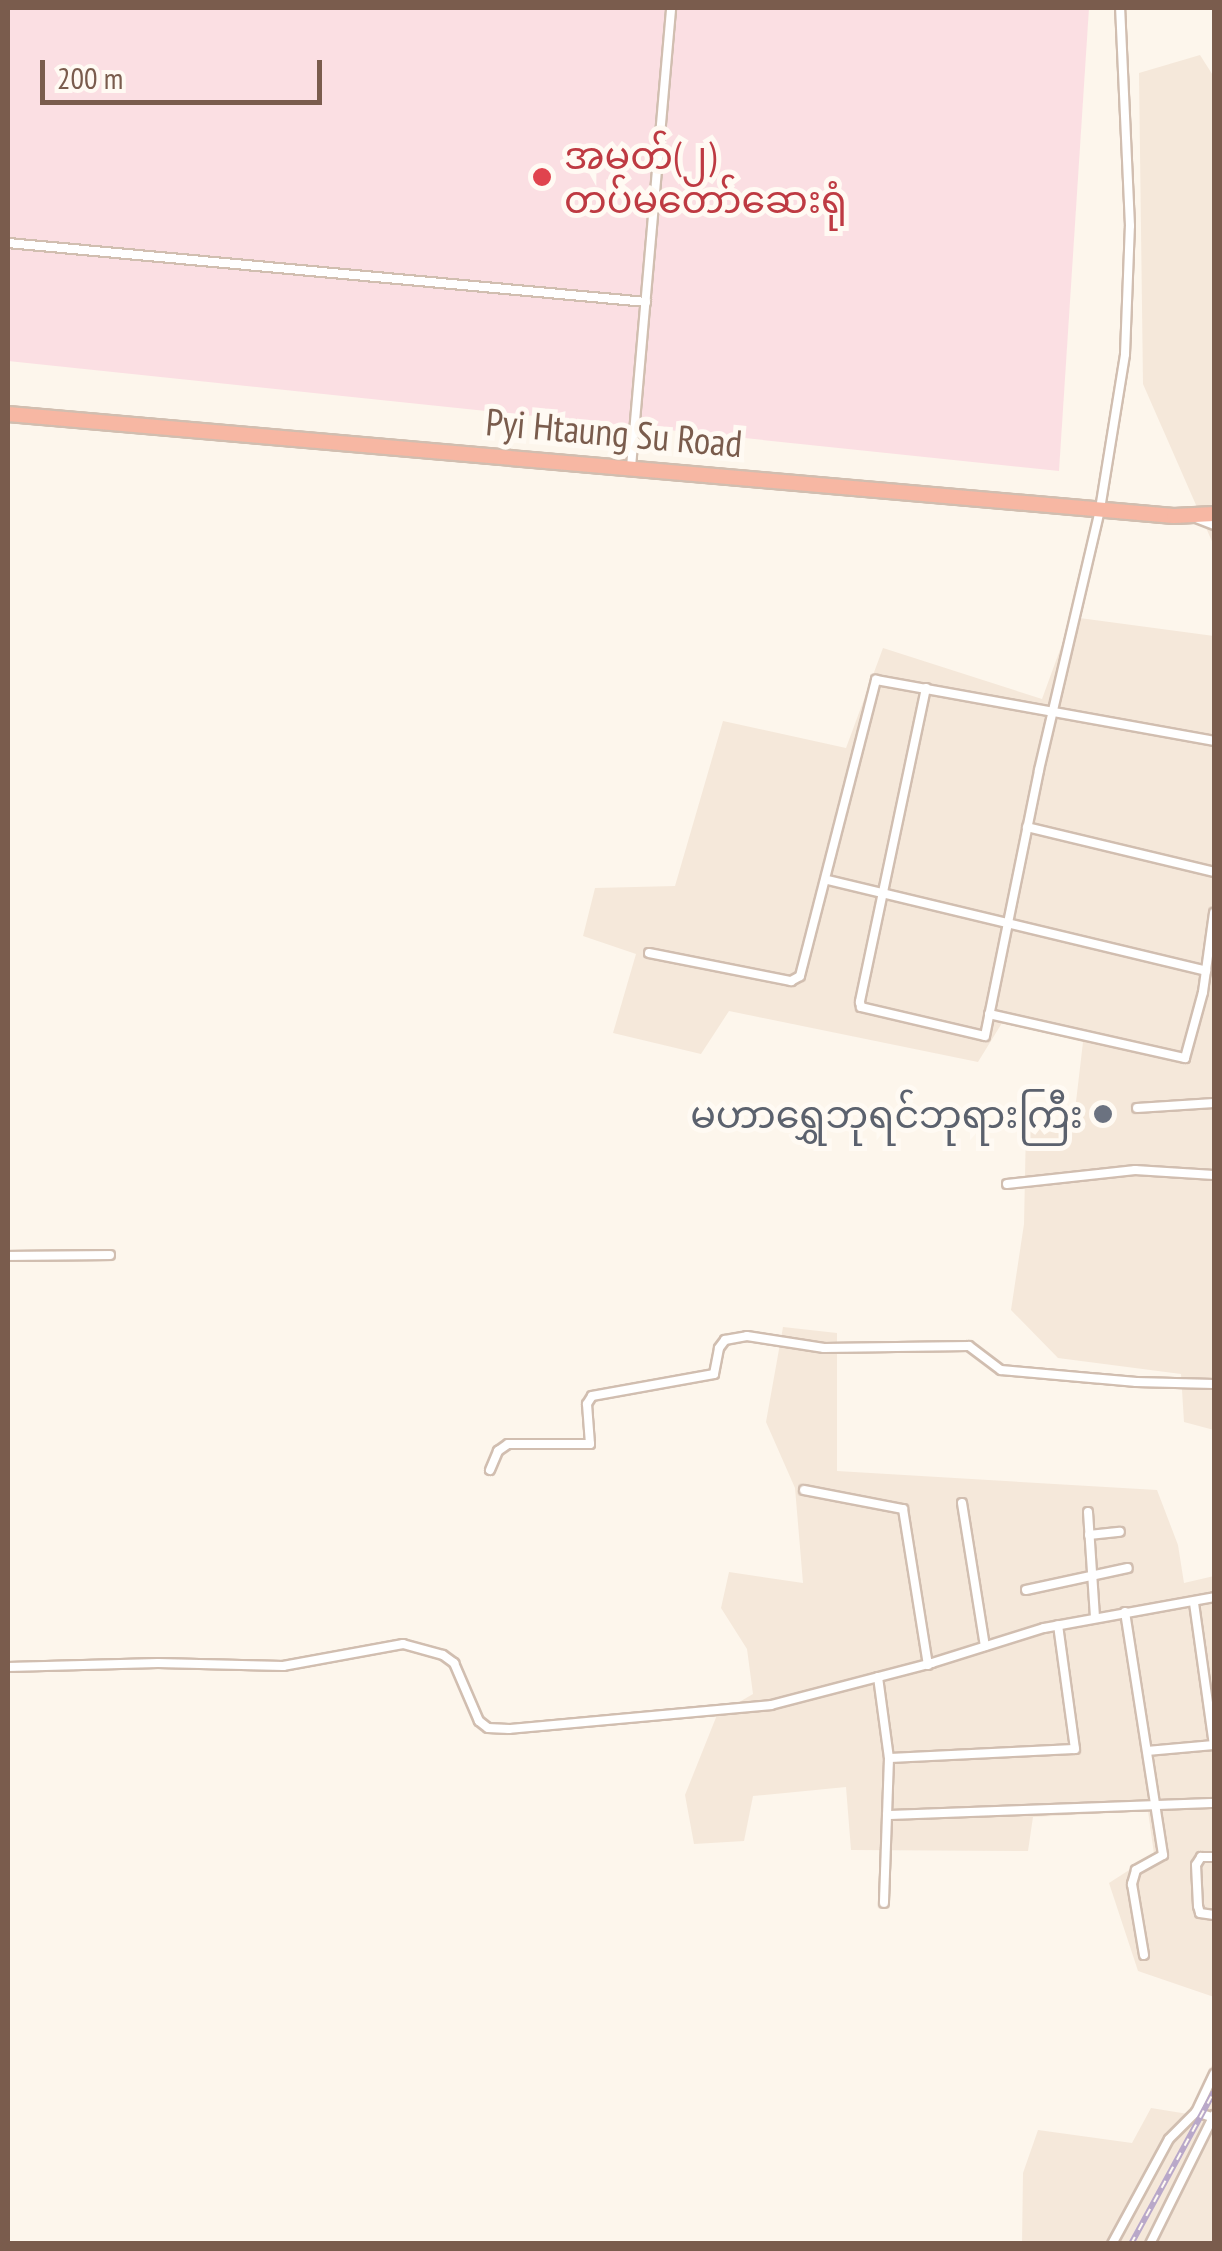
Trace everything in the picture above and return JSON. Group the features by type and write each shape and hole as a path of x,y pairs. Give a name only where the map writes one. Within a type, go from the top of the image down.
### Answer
{"highway":[{"name":"Pyi Htaung Su Road","path":"8,414 1100,508 1214,514"}],"street":[{"path":"631,467 671,8"},
{"path":"926,688 861,1007 986,1036 1027,827 1100,508 1126,336 1130,226 1120,8"},
{"path":"8,243 646,302"},
{"path":"1190,515 1214,525"},
{"path":"650,953 792,982 800,976 828,880 876,680 1214,741"},
{"path":"1027,827 1214,872"},
{"path":"828,880 1206,970"},
{"path":"990,1014 1185,1058 1206,970 1214,914"},
{"path":"1137,1108 1214,1104"},
{"path":"1007,1184 1135,1170 1214,1175"},
{"path":"8,1256 110,1255"},
{"path":"490,1470 498,1450 508,1444 590,1444 587,1404 592,1396 714,1374 725,1340 747,1336 824,1348 969,1346 1000,1370 1136,1382 1214,1384"},
{"path":"804,1490 903,1509 928,1664"},
{"path":"962,1502 985,1646"},
{"path":"1088,1512 1095,1617"},
{"path":"1090,1534 1120,1532"},
{"path":"1026,1590 1128,1568"},
{"path":"8,1667 158,1663 283,1666 403,1644 443,1655 454,1664 478,1721 488,1728 509,1729 771,1705 1058,1625 1214,1597"},
{"path":"1147,1752 1214,1745 1194,1603"},
{"path":"1126,1612 1163,1855 1136,1870 1132,1884 1144,1954"},
{"path":"889,1758 1076,1749 1058,1625"},
{"path":"878,1677 889,1758 884,1903"},
{"path":"887,1815 1214,1803"},
{"path":"1214,1857 1201,1857 1196,1866 1200,1913 1214,1915"},
{"path":"1112,2244 1169,2139 1196,2112 1214,2074"},
{"path":"1150,2244 1214,2117 1196,2112"}],"shaded area":[{"name":"အမှတ်(၂) တပ်မတော်ဆေးရုံ","path":"8,8 1089,8 1059,471 8,361"},
{"path":"1200,55 1214,77 1214,546 1143,384 1139,73"},
{"path":"1072,617 1214,636 1214,1430 1184,1422 1181,1374 1058,1358 1011,1310 1024,1224 1026,1127 1074,1119 1083,1042 1002,1023 978,1062 729,1011 701,1054 613,1033 636,954 583,936 595,888 675,886 723,721 846,748 883,648 1042,699"},
{"path":"783,1327 837,1333 837,1471 1157,1490 1178,1545 1184,1583 1214,1576 1214,1997 1138,1971 1109,1883 1154,1854 1148,1811 1033,1817 1028,1851 851,1850 846,1787 753,1796 744,1841 694,1844 685,1795 717,1715 753,1694 747,1649 721,1608 729,1572 803,1583 795,1488 766,1422"},
{"path":"1214,2061 1214,2243 1022,2244 1023,2173 1038,2130 1132,2143 1151,2108 1188,2114"}],"railway":[{"path":"1131,2244 1214,2092"}],"place":[{"name":"အမှတ်(၂) တပ်မတော်ဆေးရုံ","path":"542,177"},
{"name":"မဟာရွှေဘုရင်ဘုရားကြီး","path":"1103,1114"}]}
